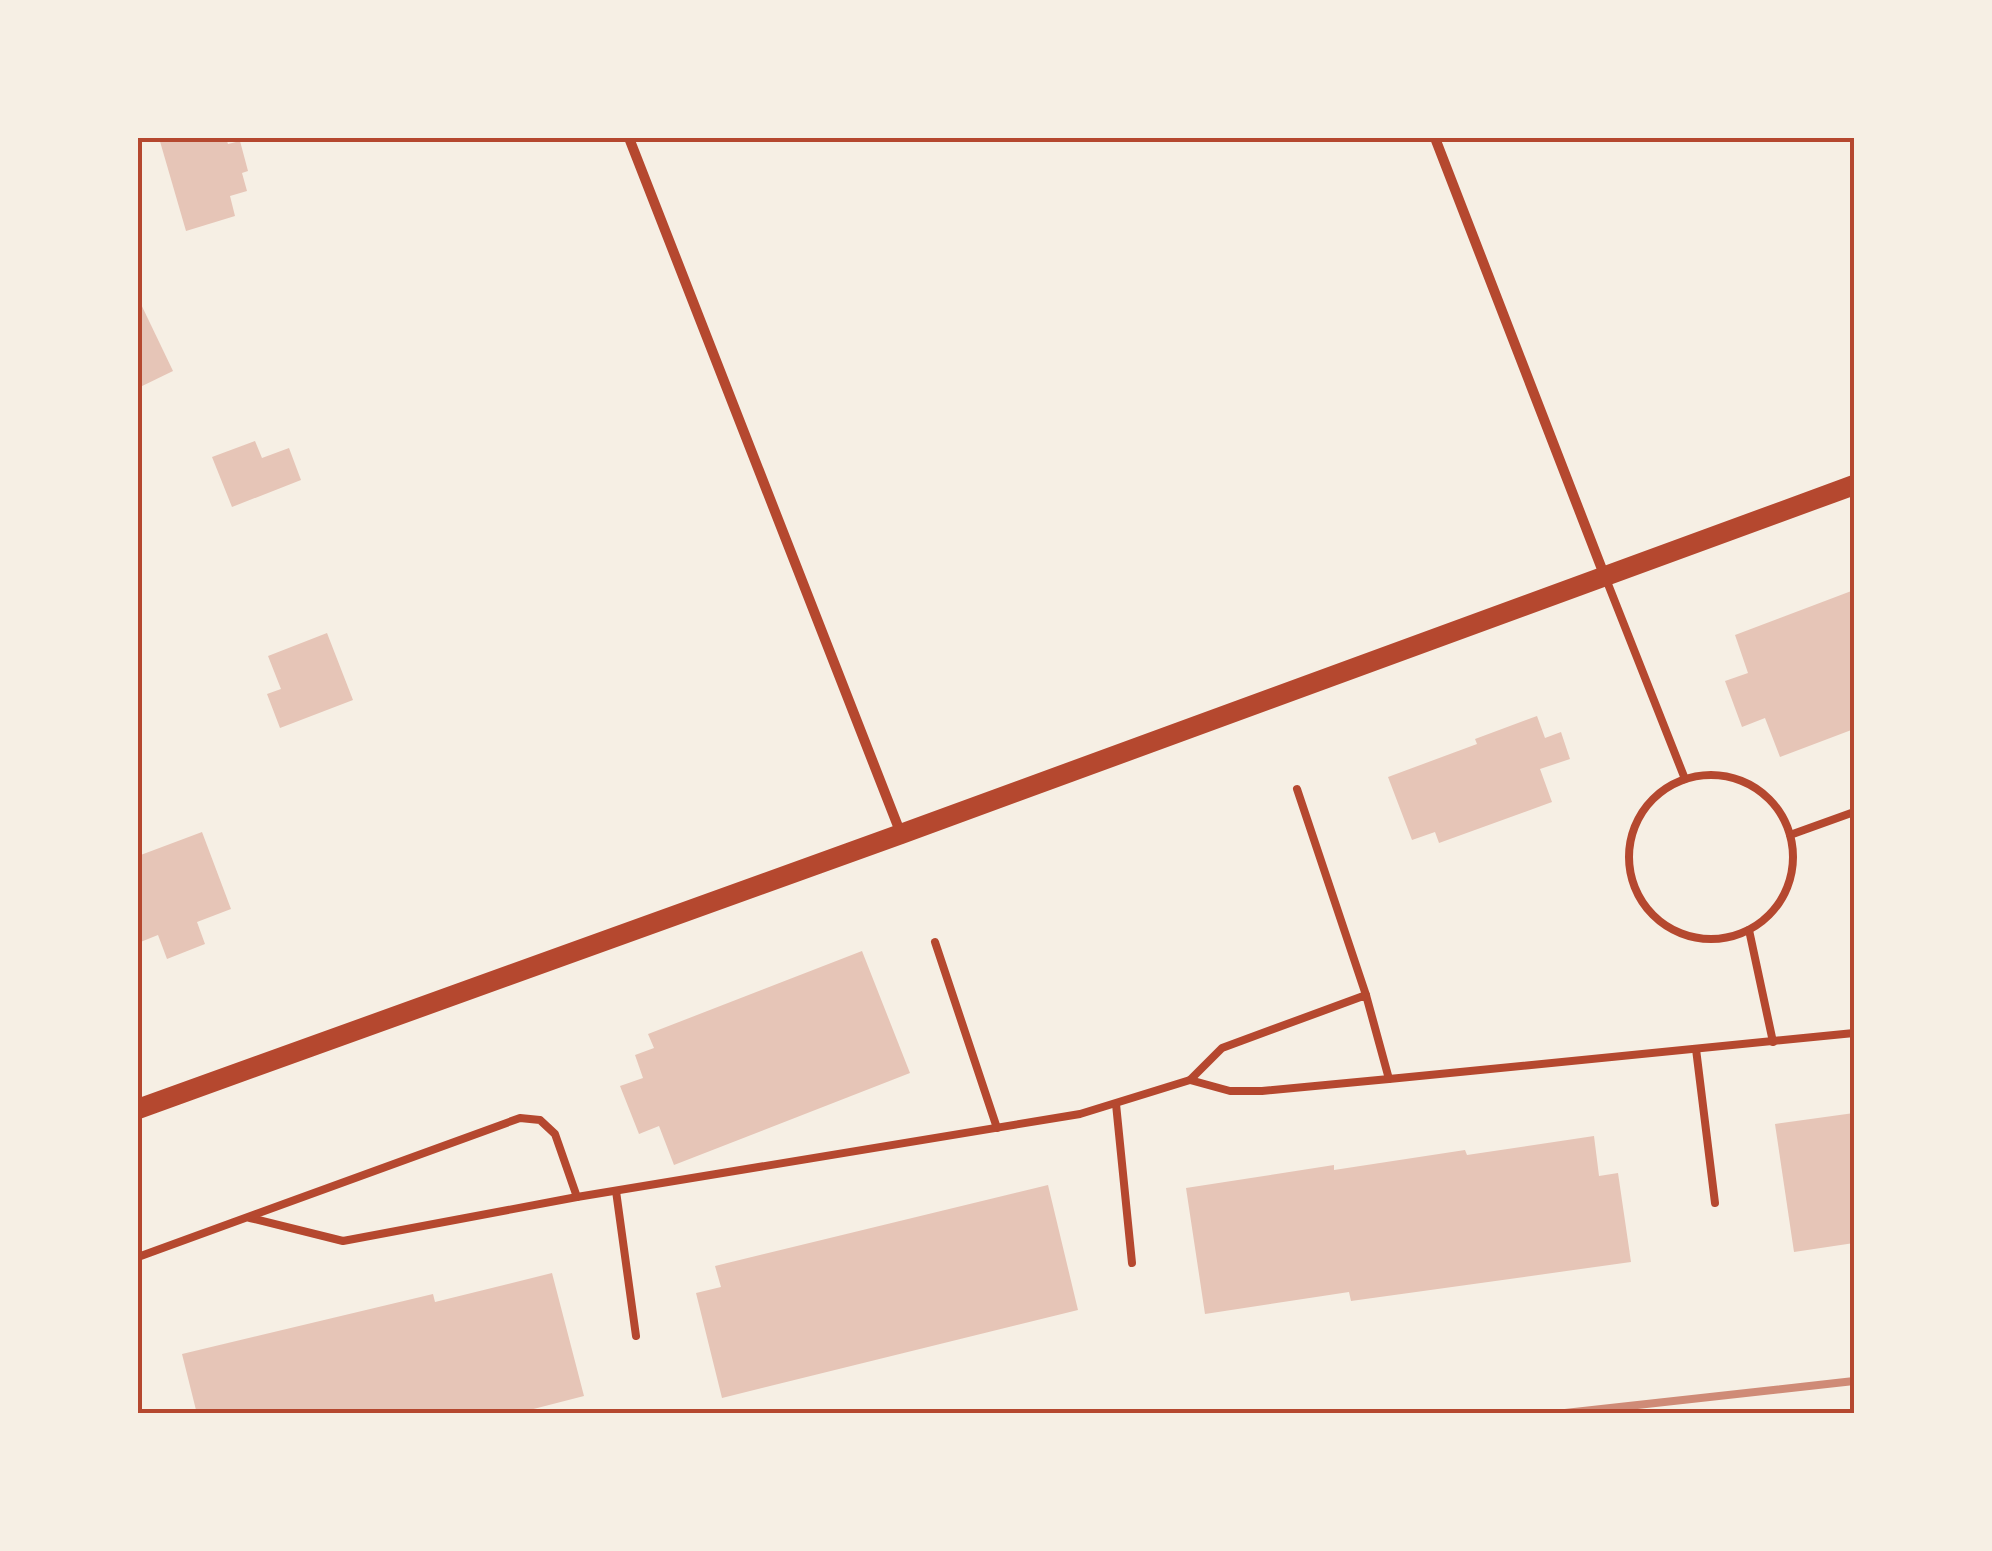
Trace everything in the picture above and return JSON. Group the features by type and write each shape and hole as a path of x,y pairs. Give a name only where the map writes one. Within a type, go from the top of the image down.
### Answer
{"main road":[{"path":"138,1108 1854,485"}],"street":[{"path":"629,138 901,834"},
{"path":"1435,138 1605,578"}],"lane":[{"path":"1605,578 1685,779"},
{"path":"1711,775 1737,779 1761,792 1779,811 1790,835 1793,863 1786,890 1771,913 1749,930 1723,939 1696,938 1671,929 1650,912 1635,889 1629,862 1632,835 1642,811 1662,791 1685,779 1711,775"},
{"path":"1297,790 1366,995 1389,1079"},
{"path":"1790,835 1854,812"},
{"path":"1749,930 1773,1042"},
{"path":"935,942 997,1128"},
{"path":"250,1218 343,1241 616,1190 1080,1114 1190,1080 1222,1048 1366,995"},
{"path":"1190,1080 1230,1091 1262,1091 1854,1034"},
{"path":"1696,1049 1715,1203"},
{"path":"1116,1104 1132,1263"},
{"path":"138,1257 520,1118 540,1120 555,1134 578,1197"},
{"path":"616,1190 636,1336"}],"building":[{"path":"159,138 226,138 228,144 240,141 248,171 242,173 247,191 230,196 235,216 186,231"},
{"path":"138,298 173,371 138,388"},
{"path":"255,441 262,458 289,448 301,480 232,507 212,457"},
{"path":"1854,590 1854,729 1780,757 1765,718 1742,727 1725,681 1748,673 1735,635"},
{"path":"327,633 353,700 280,728 267,694 281,689 268,656"},
{"path":"1537,716 1545,738 1561,732 1570,759 1540,769 1552,802 1439,843 1435,832 1412,840 1388,777 1477,744 1475,739"},
{"path":"202,832 231,909 197,922 205,944 167,959 158,935 138,943 138,856"},
{"path":"862,951 910,1073 674,1165 659,1126 639,1134 620,1086 643,1078 635,1055 654,1048 648,1034"},
{"path":"1854,1113 1854,1243 1794,1252 1775,1124"},
{"path":"1594,1136 1599,1176 1618,1173 1631,1262 1351,1301 1349,1292 1205,1314 1186,1188 1334,1165 1334,1170"},
{"path":"1048,1185 1078,1310 722,1398 696,1293 721,1287 715,1266"},
{"path":"552,1273 584,1396 514,1414 197,1414 182,1354 433,1294 435,1302"}],"railway":[{"path":"1556,1414 1854,1381"}]}
